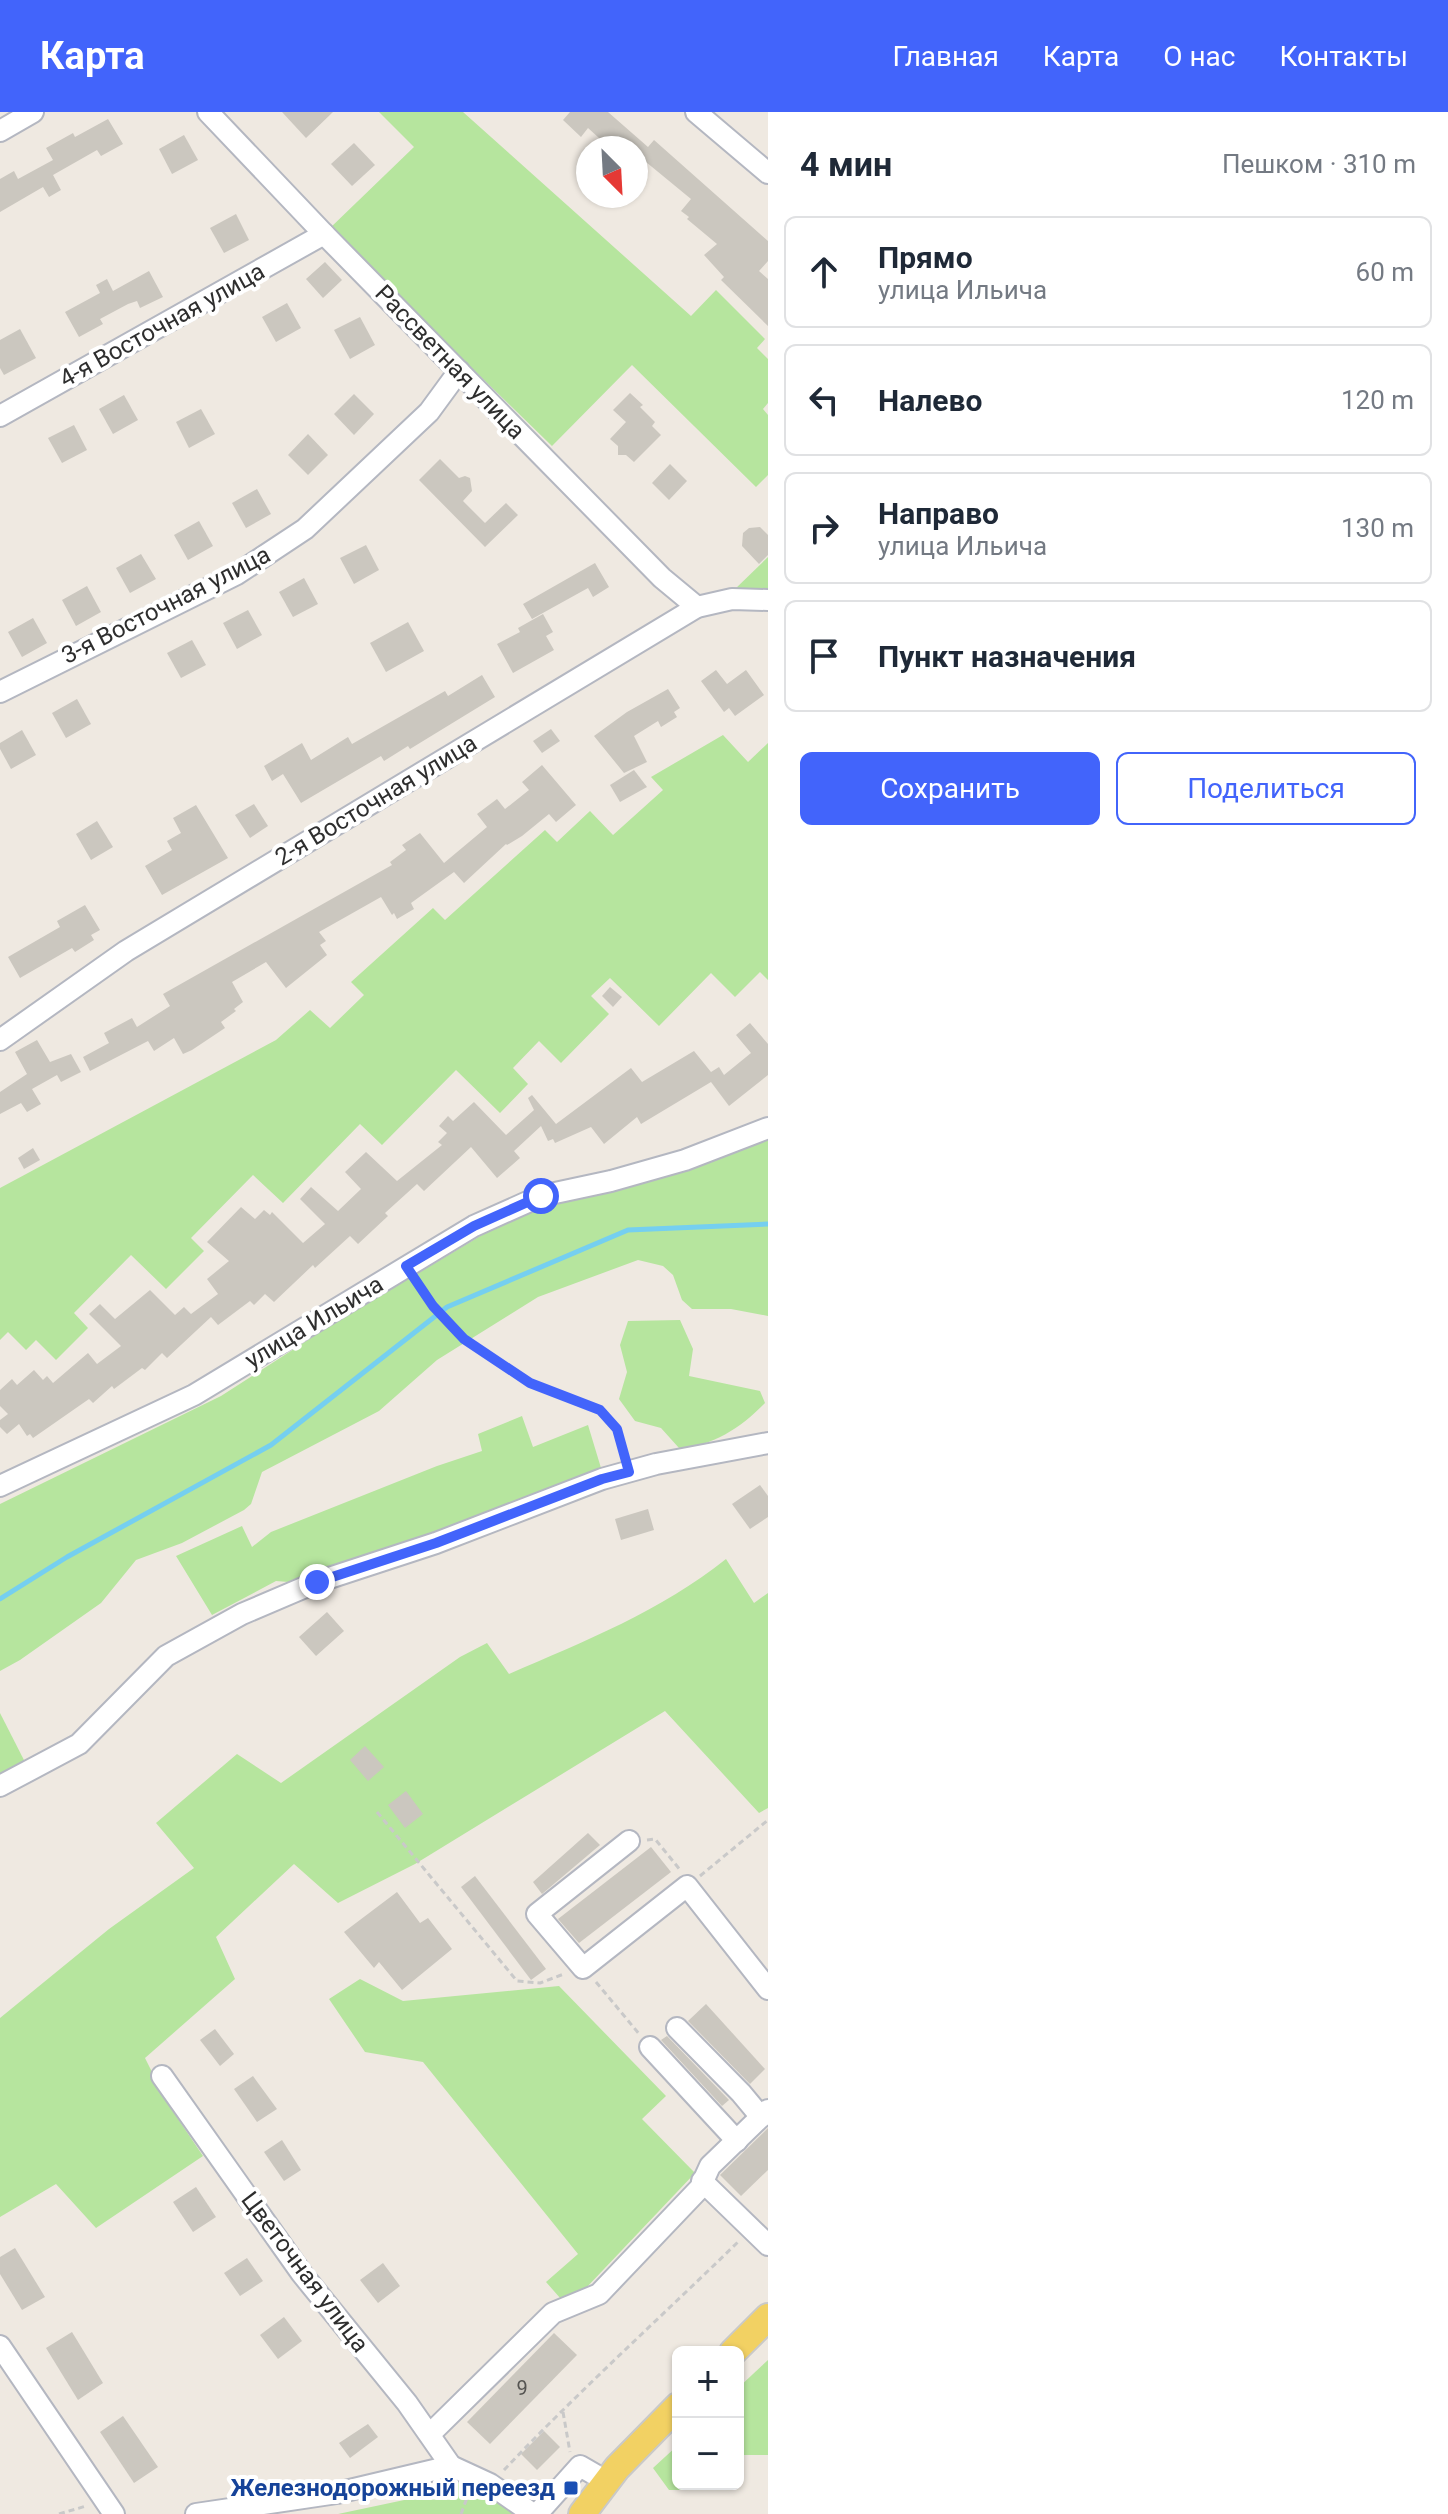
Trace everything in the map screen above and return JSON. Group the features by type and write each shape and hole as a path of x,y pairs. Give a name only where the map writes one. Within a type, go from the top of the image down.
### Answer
{"main road":[{"path":"739,2346 768,2317"},
{"path":"582,2514 606,2481 672,2412"}],"street":[{"path":"0,131 33,112"},
{"name":"Рассветная улица","path":"208,112 662,578 697,607"},
{"path":"696,112 768,173"},
{"name":"4-я Восточная улица","path":"0,416 324,234"},
{"name":"3-я Восточная улица","path":"0,692 237,574 305,529 429,412 459,371"},
{"name":"2-я Восточная улица","path":"0,1040 126,951 697,607 732,599 768,600"},
{"name":"улица Ильича","path":"0,1486 194,1395 474,1226 541,1196 670,1164 768,1128"},
{"path":"0,1786 79,1744 166,1656 242,1614 317,1582 436,1543 602,1479 656,1464 768,1443"},
{"path":"629,1841 537,1914 583,1968 689,1885 768,1989"},
{"path":"430,2434 553,2313 599,2294 700,2188 710,2166 764,2114 677,2028"},
{"path":"650,2047 737,2141"},
{"name":"Цветочная улица","path":"162,2076 302,2274 430,2434 451,2466"},
{"path":"702,2181 768,2245"},
{"path":"0,2346 110,2507"},
{"path":"196,2514 337,2493 451,2466 490,2484 535,2514 580,2466 606,2481"}],"path":[{"path":"406,1266 433,1306 464,1339 530,1383 600,1410 617,1429 629,1472"},
{"path":"377,1812 517,1981 540,1983 583,1968 650,2047"},
{"path":"629,1841 655,1839 689,1885 768,1820"},
{"path":"490,2484 752,2229"},
{"path":"563,2411 574,2471"},
{"path":"59,2514 110,2507"}],"green space":[{"path":"379,112 463,112 691,316 716,290 765,339 757,348 768,359 768,403 763,409 768,415 768,475 756,487 632,365 552,446 329,229 414,147"},
{"path":"768,557 768,591 734,590"},
{"path":"723,735 748,762 768,743 768,980 760,972 735,997 711,973 659,1026 610,978 591,996 609,1014 561,1063 539,1041 513,1068 528,1084 500,1113 456,1070 382,1145 360,1124 283,1203 253,1175 191,1238 204,1251 166,1289 131,1255 74,1313 88,1328 56,1360 36,1340 26,1350 8,1332 0,1340 0,1188 276,1040 310,1010 330,1028 364,995 351,982 433,908 445,920 545,830 557,842 590,811 613,835 663,790 651,777"},
{"path":"768,1138 768,1316 731,1309 692,1309 682,1300 673,1275 663,1266 638,1260 538,1297 437,1360 379,1411 262,1472 251,1504 244,1510 182,1543 136,1560 101,1603 0,1671 0,1504 221,1396 328,1327 502,1223 559,1199"},
{"path":"680,1320 693,1349 689,1376 760,1391 765,1403 715,1440 679,1448 661,1428 635,1421 619,1399 627,1372 620,1345 628,1321"},
{"path":"522,1416 533,1447 588,1425 601,1468 437,1541 301,1583 276,1581 212,1615 176,1556 242,1526 252,1547 271,1532 482,1451 478,1434"},
{"path":"726,1559 754,1603 768,1593 768,1808 759,1813 665,1711 415,1864 338,1903 294,1864 216,1937 235,1979 145,2058 168,2104 203,2156 96,2228 56,2184 0,2217 0,2018 109,1929 194,1868 156,1823 237,1754 281,1783 460,1657 487,1643 509,1674 649,1610"},
{"path":"0,1713 27,1766 0,1780"},
{"path":"360,1979 403,2001 559,1986 666,2096 642,2119 695,2173 568,2307 546,2282 578,2254 423,2062 365,2052 329,1999"},
{"path":"768,2360 768,2455 744,2455 744,2382"},
{"path":"672,2451 672,2490 669,2490 653,2468"},
{"path":"456,2481 472,2481 519,2514 338,2514 442,2492"}],"building":[{"path":"282,112 333,112 306,138"},
{"path":"570,112 608,112 635,136 597,136 588,128 580,136 563,120"},
{"path":"108,119 123,144 101,156 97,150 53,175 61,190 49,197 43,187 0,212 0,179 14,171 18,179 53,160 46,148"},
{"path":"184,135 198,160 172,174 159,149"},
{"path":"654,140 768,241 768,261 759,271 768,279 768,326 721,280 724,277 704,255 717,244 681,211 691,199 648,164 648,147"},
{"path":"354,143 375,165 352,186 331,164"},
{"path":"236,214 249,240 224,253 210,228"},
{"path":"325,262 342,280 323,298 306,279"},
{"path":"149,271 163,297 140,308 137,301 128,304 100,319 103,324 79,337 65,312 100,293 96,285 107,279 113,291"},
{"path":"287,303 301,328 276,342 262,317"},
{"path":"360,317 375,345 350,359 334,330"},
{"path":"20,329 36,358 4,375 0,368 0,340"},
{"path":"630,393 643,405 640,407 655,422 652,426 661,435 634,462 626,455 618,455 618,446 610,439 626,422 613,410"},
{"path":"354,394 374,414 354,435 334,414"},
{"path":"124,395 138,420 113,434 99,409"},
{"path":"201,409 215,434 189,448 176,422"},
{"path":"74,425 87,450 62,463 48,438"},
{"path":"308,434 328,455 308,475 288,455"},
{"path":"440,459 459,478 470,478 472,491 463,501 485,523 506,503 518,515 485,547 419,480"},
{"path":"670,464 687,481 669,500 652,483"},
{"path":"257,489 271,514 246,528 232,503"},
{"path":"199,521 213,546 188,560 174,535"},
{"path":"760,527 768,535 768,555 759,564 742,546 743,533 749,528"},
{"path":"366,545 379,570 354,584 340,558"},
{"path":"141,554 156,579 130,593 116,568"},
{"path":"595,563 609,587 593,597 588,588 532,619 523,604"},
{"path":"304,578 318,604 293,617 279,592"},
{"path":"87,586 101,612 76,626 62,600"},
{"path":"248,610 262,635 237,649 223,623"},
{"path":"543,614 553,632 546,636 554,650 513,673 497,644 520,632 518,628"},
{"path":"33,618 47,643 22,657 8,632"},
{"path":"408,622 424,651 386,672 370,643"},
{"path":"192,640 206,665 181,678 167,653"},
{"path":"716,670 727,684 746,670 764,695 735,716 729,708 724,712 701,681"},
{"path":"482,675 495,697 410,749 408,746 384,761 381,756 301,803 283,774 272,781 264,766 302,743 311,760 348,737 352,744 445,691 448,696"},
{"path":"668,689 680,708 674,712 677,717 661,727 658,721 634,736 647,762 624,773 594,736 627,712"},
{"path":"77,699 91,724 66,738 52,713"},
{"path":"551,729 560,741 542,753 533,741"},
{"path":"22,730 36,755 11,769 0,743"},
{"path":"542,765 576,805 556,822 549,814 522,836 506,844 464,883 454,872 411,903 414,909 397,919 381,897 319,932 326,941 320,945 327,955 286,988 266,962 232,982 243,1002 221,1022 225,1028 192,1050 183,1054 174,1038 154,1051 148,1041 90,1071 83,1057 109,1043 104,1033 132,1018 137,1027 170,1006 163,994 392,865 390,862 406,850 402,845 420,833 444,863 487,827 477,814 497,799 505,809 529,790 522,782"},
{"path":"634,770 647,787 620,802 610,785"},
{"path":"254,804 268,826 250,838 235,815"},
{"path":"196,805 228,858 162,895 145,866 172,850 167,841 181,833 173,818"},
{"path":"97,821 113,847 91,860 76,834"},
{"path":"85,905 100,930 91,935 94,940 75,952 72,948 20,978 8,957 60,927 57,921"},
{"path":"610,987 622,997 613,1007 602,996"},
{"path":"750,1023 768,1044 768,1075 729,1106 711,1082 641,1124 637,1117 604,1144 591,1127 555,1143 553,1139 548,1141 541,1126 514,1151 520,1158 497,1178 471,1147 424,1191 417,1184 385,1213 388,1216 358,1244 350,1236 274,1302 265,1294 254,1305 250,1301 218,1325 211,1317 167,1358 162,1353 145,1370 142,1368 114,1389 112,1386 93,1403 89,1399 33,1438 30,1434 27,1436 19,1424 7,1434 0,1427 0,1420 8,1414 0,1406 0,1390 12,1379 17,1385 34,1370 43,1380 47,1376 53,1383 88,1353 97,1364 121,1346 89,1314 100,1304 115,1319 150,1290 175,1315 184,1307 191,1314 218,1294 207,1279 229,1261 207,1242 241,1207 255,1219 264,1210 270,1215 272,1212 303,1243 325,1224 300,1199 311,1187 338,1211 361,1189 345,1172 366,1152 397,1181 442,1145 438,1142 447,1133 439,1126 448,1116 453,1121 474,1102 506,1135 534,1110 528,1098 532,1095 556,1124 631,1068 642,1082 694,1051 711,1072 719,1067 724,1075 751,1053 736,1035"},
{"path":"37,1040 50,1062 71,1054 81,1072 61,1082 57,1075 32,1089 41,1104 27,1112 21,1103 0,1114 0,1092 27,1074 15,1052"},
{"path":"33,1148 40,1160 24,1169 18,1158"},
{"path":"760,1485 768,1496 768,1517 750,1529 732,1504"},
{"path":"648,1509 654,1530 621,1540 615,1519"},
{"path":"327,1612 344,1631 316,1656 299,1637"},
{"path":"365,1746 384,1767 368,1781 350,1760"},
{"path":"406,1791 423,1814 405,1828 388,1805"},
{"path":"588,1833 600,1845 542,1894 533,1882"},
{"path":"651,1847 671,1872 579,1943 558,1919"},
{"path":"475,1876 546,1969 531,1980 461,1887"},
{"path":"397,1892 420,1923 428,1918 452,1949 402,1990 379,1962 374,1968 344,1932"},
{"path":"706,2004 765,2069 750,2084 688,2021"},
{"path":"215,2029 234,2054 220,2066 200,2040"},
{"path":"667,2036 729,2100 722,2106 661,2040"},
{"path":"253,2076 277,2109 257,2122 234,2089"},
{"path":"768,2128 768,2170 741,2196 720,2175"},
{"path":"282,2140 301,2170 284,2181 264,2152"},
{"path":"196,2187 216,2217 193,2232 173,2202"},
{"path":"15,2248 45,2297 22,2310 0,2274 0,2257"},
{"path":"247,2258 263,2281 240,2296 224,2273"},
{"path":"383,2263 400,2286 378,2303 360,2280"},
{"path":"284,2317 302,2341 278,2359 260,2335"},
{"path":"72,2332 103,2383 78,2400 46,2348"},
{"path":"554,2333 577,2355 490,2444 467,2422"},
{"path":"123,2416 158,2467 134,2483 100,2432"},
{"path":"368,2424 378,2437 350,2458 339,2443"},
{"path":"544,2431 560,2447 537,2470 521,2454"}],"waterway":[{"path":"0,1599 67,1557 271,1445 447,1307 628,1230 768,1224"}],"place":[{"name":"Железнодорожный переезд","path":"571,2488"}],"route":[{"path":"317,1582 436,1543 602,1479 629,1472 617,1429 600,1410 530,1383 464,1339 433,1306 406,1266 474,1226 541,1196"}]}
